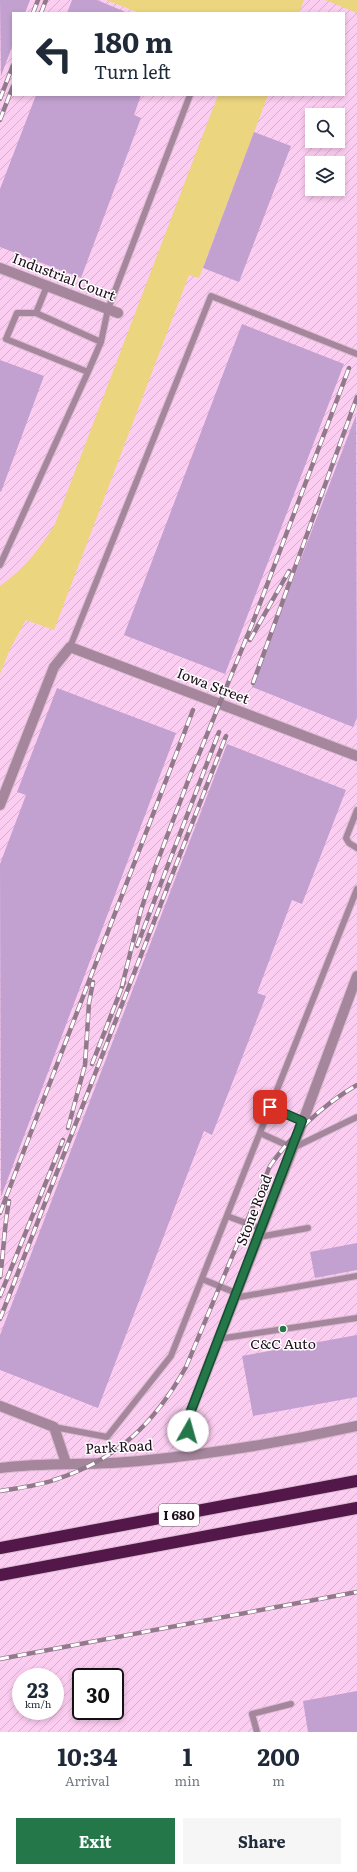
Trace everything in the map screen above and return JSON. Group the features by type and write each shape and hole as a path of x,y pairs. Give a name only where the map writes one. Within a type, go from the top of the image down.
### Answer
{"highway":[{"name":"I 680","path":"0,1548 357,1481"},
{"name":"I 680","path":"0,1575 357,1508"}],"street":[{"name":"Industrial Court","path":"0,268 113,311"},
{"path":"0,806 54,668 61,656 70,647"},
{"name":"Iowa Street","path":"70,647 357,756"},
{"name":"Stone Road","path":"191,1455 187,1421 293,1148 357,976"},
{"path":"0,1406 54,1427 66,1463"},
{"name":"Park Road","path":"0,1468 66,1463 138,1461 191,1455 308,1437 357,1426"}],"lane":[{"path":"0,565 101,342 190,96"},
{"path":"36,313 47,286"},
{"path":"70,647 211,296 357,354"},
{"path":"88,372 6,339 17,313 36,313 101,342"},
{"path":"357,810 346,838 349,843 357,848"},
{"path":"54,1427 107,1437 171,1356 357,889"},
{"path":"351,905 357,907"},
{"path":"270,1107 302,1121"},
{"path":"260,1133 293,1148 357,1117"},
{"path":"227,1216 260,1233 308,1228"},
{"path":"202,1278 235,1296 357,1276"},
{"path":"218,1339 357,1318"},
{"path":"257,1732 252,1714 291,1704"}],"shaded area":[{"path":"0,0 357,0 357,1732 0,1732"},
{"path":"106,0 304,0 299,12 137,12"},
{"path":"325,0 357,0 357,13"},
{"path":"218,96 268,96 199,278 189,275 54,630 26,620 10,649 0,674 0,586 24,566 55,524"}],"building":[{"path":"0,0 30,0 25,12 12,12 12,47 1,76"},
{"path":"72,0 97,0 126,12 67,12"},
{"path":"36,96 141,96 134,115 141,118 81,278 0,247 0,189"},
{"path":"254,132 291,146 239,282 203,268"},
{"path":"242,324 344,364 225,674 124,635"},
{"path":"0,360 44,376 1,492 0,491"},
{"path":"356,415 357,718 353,727 252,687"},
{"path":"57,688 176,733 1,1197 0,864 26,795 17,792"},
{"path":"227,744 346,790 302,904 292,900 257,993 266,996 212,1135 204,1131 98,1408 0,1370 0,1335"},
{"path":"357,1243 357,1270 315,1278 310,1252"},
{"path":"357,1335 357,1397 253,1416 242,1356"},
{"path":"357,1691 357,1732 308,1732 303,1701"}],"railway":[{"path":"33,12 38,0"},
{"path":"41,12 46,0"},
{"path":"0,99 12,68"},
{"path":"0,120 12,89"},
{"path":"122,986 141,910 155,868 188,781 253,622 349,368"},
{"path":"253,683 357,397"},
{"path":"250,640 289,571"},
{"path":"0,1213 193,710"},
{"path":"137,946 219,732"},
{"path":"0,1319 226,736"},
{"path":"68,1128 85,1065 89,1003 93,982"},
{"path":"92,1064 124,982"},
{"path":"0,1491 41,1484 76,1472 97,1462 115,1450 147,1423 161,1406 186,1367 270,1166 289,1142 309,1121 320,1111 357,1085"},
{"path":"0,1296 63,1140"},
{"path":"0,1277 9,1201"},
{"path":"0,1659 357,1592"}],"place":[{"name":"C&C Auto","path":"283,1329"}],"route":[{"path":"188,1431 187,1421 255,1248 302,1121 270,1107"}]}
